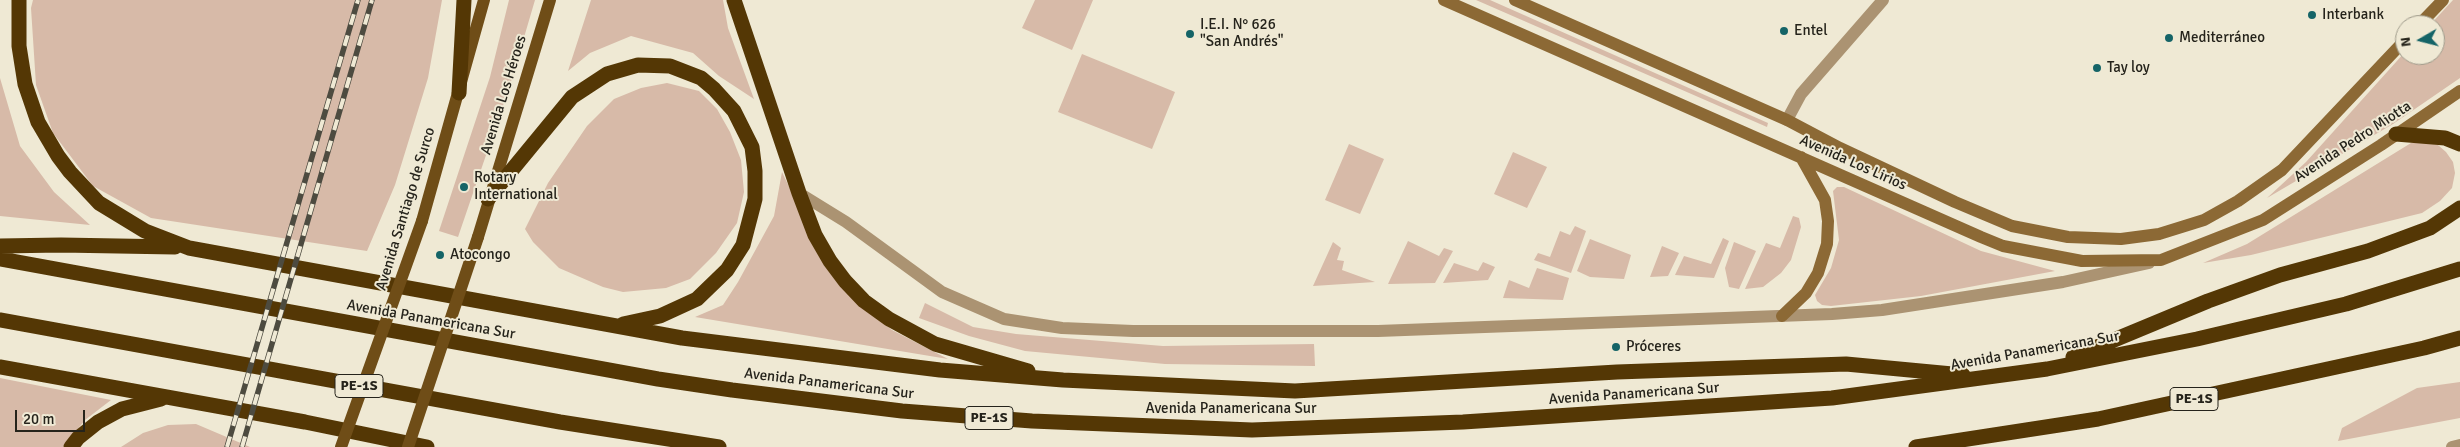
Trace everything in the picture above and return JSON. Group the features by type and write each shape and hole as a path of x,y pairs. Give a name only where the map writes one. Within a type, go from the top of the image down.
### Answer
{"highway":[{"path":"19,0 19,46 25,84 38,122 58,156 99,203 145,231 189,248"},
{"path":"459,92 464,0"},
{"path":"734,0 815,235 830,261 845,281 864,300 889,319 935,344 1063,380"},
{"path":"488,199 572,97 607,74 638,66 670,66 701,78 727,102 747,134 752,147 755,171 752,216 740,250 722,276 697,299 660,316 636,323 610,326"},
{"path":"2396,134 2445,138 2460,144"},
{"path":"2046,369 2190,309 2280,275 2368,250 2430,228 2460,208"},
{"path":"0,246 99,245 189,248 610,326 800,353 940,370 1063,380 1295,391 1617,372 1846,364 1990,377"},
{"name":"Avenida Panamericana Sur","path":"0,259 658,379 883,409 1032,421 1252,430 1463,422 1832,398 1990,377 2046,369 2197,339 2346,304 2460,269"},
{"name":"PE-1S","path":"0,320 560,422 719,447"},
{"name":"PE-1S","path":"1916,447 2098,419 2458,339"},
{"path":"0,367 427,447"},
{"path":"71,447 78,438 98,422 122,409 165,398"}],"main road":[{"path":"459,92 484,0"},
{"name":"Avenida Los Héroes","path":"488,199 550,0"},
{"name":"Avenida Los Lirios","path":"1444,0 2003,246 2082,261 2161,260 2263,220"},
{"name":"Avenida Los Lirios","path":"1515,0 1788,120 1840,148 2012,226 2068,237 2121,239 2159,234 2204,220 2238,201"},
{"path":"2428,15 2442,0"},
{"name":"Avenida Pedro Miotta","path":"2238,201 2282,170 2395,51"},
{"name":"Avenida Pedro Miotta","path":"2263,220 2460,91"},
{"name":"Avenida Santiago de Surco","path":"341,447 422,221 459,92"},
{"path":"1782,316 1806,293 1818,273 1827,244 1825,200 1801,157"},
{"path":"408,447 478,237 488,199"}],"street":[{"path":"1788,120 1801,94 1883,0"},
{"path":"799,193 846,222 942,292 1004,318 1062,328 1133,331 1378,330 1782,316 1882,310 2063,282 2161,260"},
{"path":"2452,447 2460,445"}],"shaded area":[{"path":"33,0 442,0 428,78 395,185 367,251 151,218 93,186 53,133 36,85 31,8"},
{"path":"509,0 535,0 510,85 458,237 439,231 490,77"},
{"path":"591,0 723,0 728,28 754,99 719,76 693,53 631,36 590,53 568,71"},
{"path":"1035,0 1093,0 1072,50 1022,28"},
{"path":"1476,0 1490,0 1768,123 1767,127"},
{"path":"2453,0 2460,0 2460,78 2393,124 2267,198 2306,162 2395,63 2395,65 2445,65 2445,15 2439,15"},
{"path":"1082,54 1175,92 1152,149 1058,112"},
{"path":"0,78 20,146 54,192 90,225 0,216"},
{"path":"667,83 699,91 717,109 730,132 741,160 744,192 737,223 716,253 690,279 666,288 623,292 603,287 559,268 533,242 525,229 548,183 587,126 614,99 641,88"},
{"path":"2425,142 2438,145 2446,152 2453,162 2455,173 2452,188 2440,201 2422,213 2251,255 2203,263 2247,244 2411,143"},
{"path":"1349,144 1384,159 1360,214 1325,200"},
{"path":"1513,152 1547,167 1527,208 1494,194"},
{"path":"782,172 803,216 859,303 892,330 948,359 695,317 723,305 738,282 774,216"},
{"path":"1837,187 1844,187 1981,251 2055,271 1921,296 1831,306 1822,305 1817,301 1815,295 1831,268 1839,240 1833,191"},
{"path":"1793,216 1799,218 1801,227 1791,260 1781,273 1763,287 1745,289 1766,243 1780,248"},
{"path":"1575,226 1586,231 1571,273 1534,260 1538,253 1550,257 1560,231 1570,235"},
{"path":"1723,238 1729,241 1714,278 1675,275 1684,256 1711,264"},
{"path":"1590,239 1631,255 1624,279 1590,277 1577,271"},
{"path":"1408,241 1439,256 1444,248 1453,251 1435,283 1388,284"},
{"path":"1333,242 1341,248 1337,260 1344,261 1342,270 1375,282 1313,286"},
{"path":"1734,242 1756,251 1739,289 1729,287 1725,268"},
{"path":"1662,246 1679,253 1668,276 1650,277"},
{"path":"1483,262 1495,267 1488,280 1443,283 1454,263 1478,271"},
{"path":"1537,268 1569,278 1563,300 1503,298 1509,280 1529,288"},
{"path":"925,303 973,327 1016,334 1163,346 1314,344 1315,366 1165,364 1025,351 969,336 919,318"},
{"path":"0,378 111,400 85,420 63,447 0,447"},
{"path":"2460,382 2460,418 2338,441 2342,428 2417,388"},
{"path":"196,424 250,447 121,447 143,433 168,425"}],"railway":[{"path":"227,447 358,0"},
{"path":"242,447 372,0"}],"place":[{"name":"Interbank","path":"2312,15"},
{"name":"Entel","path":"1784,31"},
{"name":"I.E.I. N° 626 \"San Andrés\"","path":"1190,34"},
{"name":"Mediterráneo","path":"2169,38"},
{"name":"Tay loy","path":"2097,68"},
{"name":"Rotary International","path":"464,187"},
{"name":"Atocongo","path":"440,255"},
{"name":"Próceres","path":"1616,347"}]}
